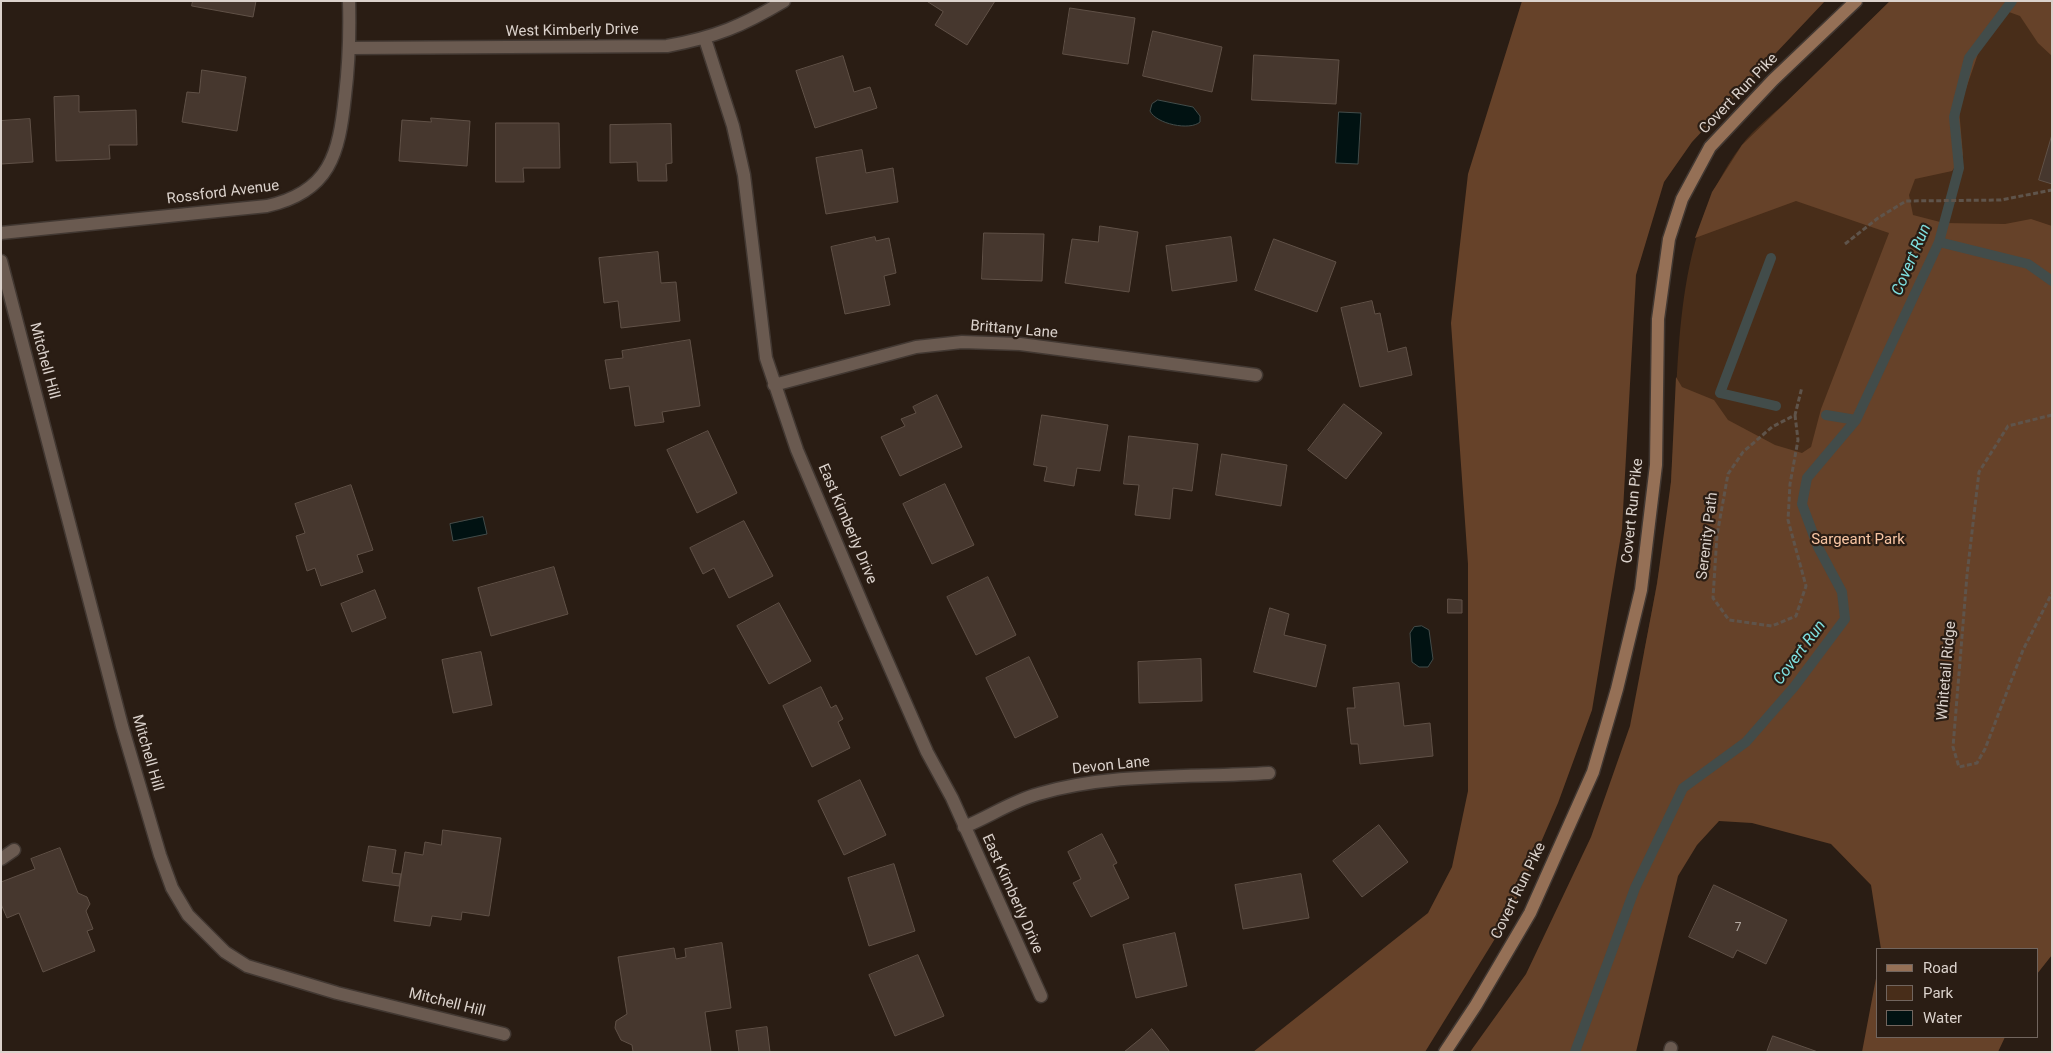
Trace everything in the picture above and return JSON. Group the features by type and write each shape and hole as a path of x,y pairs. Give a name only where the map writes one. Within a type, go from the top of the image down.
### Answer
{"street":[{"name":"Rossford Avenue","path":"1,233 267,206 288,201 305,192 320,178 331,163 338,146 350,48 348,1"},
{"name":"West Kimberly Drive","path":"350,48 667,46 705,39 741,26 784,1"},
{"name":"Covert Run Pike","path":"1445,1052 1476,1005 1530,913 1593,772 1617,689 1641,590 1656,465 1658,319 1668,247 1682,199 1710,147 1773,80 1856,1"},
{"name":"East Kimberly Drive","path":"705,39 733,126 744,175 766,358 774,385 798,450 870,622 927,752 964,827 1041,996"},
{"name":"Mitchell Hill","path":"1,261 122,726 160,855 172,888 188,914 225,952 247,966 337,993 504,1034"},
{"name":"Brittany Lane","path":"774,385 916,347 962,342 1020,344 1256,375"},
{"name":"Devon Lane","path":"964,827 1035,795 1063,788 1111,780 1269,773"},
{"path":"1,859 14,850"}],"path":[{"path":"1845,244 1878,218 1906,201 2002,200 2052,190"},
{"name":"Serenity Path","path":"1795,414 1772,428 1743,452 1728,474 1717,535 1713,598 1729,620 1772,626 1796,616 1806,586 1788,520 1790,484 1798,440 1795,414 1802,387"},
{"name":"Whitetail Ridge","path":"2052,415 2008,426 1979,472 1967,574 1952,747 1959,767 1977,763 1985,749 2023,650 2052,593"}],"green space":[{"path":"1522,1 1825,1 1692,142 1664,182 1636,275 1622,529 1592,710 1558,803 1509,916 1425,1052 1253,1052 1428,913 1452,867 1468,791 1468,564 1451,323 1468,174"},
{"name":"Sargeant Park","path":"1890,1 2052,1 2052,813 1644,653 1660,567 1669,502 1683,307 1690,264 1701,223 1718,183 1746,139 1818,73"},
{"name":"Sargeant Park","path":"1890,1 2052,1 2052,56 2038,43 2020,16 2009,12 1980,48 1959,109 1963,155 1952,171 1915,179 1909,195 1913,215 1944,223 2005,224 2031,219 2052,226 2052,955 2038,973 2038,948 1881,948 1871,885 1831,844 1752,823 1719,821 1697,845 1678,876 1636,1052 1470,1052 1526,974 1591,837 1630,726 1657,584 1671,482 1676,377 1682,387 1714,400 1728,420 1775,445 1802,453 1811,447 1821,409 1889,233 1796,201 1695,238 1712,192 1742,145"},
{"path":"1876,978 1876,1038 2005,1038 1998,1052 1862,1052"}],"water":[{"path":"1158,100 1193,107 1200,116 1200,122 1189,126 1166,123 1153,116 1150,111 1152,104"},
{"path":"1339,112 1361,113 1358,164 1336,163"},
{"path":"483,517 487,534 453,541 450,524"},
{"path":"1422,626 1429,630 1433,659 1428,667 1419,667 1412,662 1410,633 1414,627"}],"building":[{"path":"193,1 256,1 253,17 192,6"},
{"path":"927,1 995,1 967,45 935,25 943,12"},
{"path":"1070,8 1135,18 1128,64 1063,54"},
{"path":"1153,31 1222,47 1212,92 1143,76"},
{"path":"1254,55 1339,60 1336,104 1252,100"},
{"path":"843,56 854,92 870,87 877,108 815,128 796,71"},
{"path":"202,70 246,77 237,131 182,122 187,92 199,93"},
{"path":"79,96 79,112 136,110 137,145 109,145 110,159 56,161 54,97"},
{"path":"431,118 470,121 467,166 399,161 402,120 431,122"},
{"path":"30,119 33,162 1,164 1,121"},
{"path":"496,123 559,123 560,168 523,168 524,182 496,182"},
{"path":"671,124 672,163 666,164 667,181 638,181 637,162 610,163 610,125"},
{"path":"2052,135 2052,184 2039,180"},
{"path":"862,150 866,173 893,168 898,202 826,214 816,158"},
{"path":"1100,226 1138,232 1129,292 1065,283 1072,239 1098,242"},
{"path":"984,233 1044,234 1042,281 982,279"},
{"path":"875,237 876,241 889,238 896,273 884,276 890,305 845,314 831,247"},
{"path":"1231,237 1237,281 1172,291 1166,246"},
{"path":"1274,239 1336,262 1317,312 1255,290"},
{"path":"658,252 661,283 676,282 680,321 621,328 618,301 604,303 599,258"},
{"path":"1372,301 1375,314 1380,313 1388,352 1406,347 1412,375 1360,387 1341,308"},
{"path":"690,340 700,406 662,412 664,422 635,426 629,386 610,389 605,360 623,358 622,351"},
{"path":"937,395 962,447 900,476 881,437 905,426 901,419 916,413 913,407"},
{"path":"1344,404 1382,433 1346,479 1308,450"},
{"path":"1042,415 1108,425 1100,471 1077,468 1074,486 1044,481 1047,467 1034,465"},
{"path":"708,431 737,493 697,513 667,450"},
{"path":"1129,436 1198,444 1192,491 1173,488 1170,519 1135,515 1139,485 1124,484"},
{"path":"1222,454 1287,465 1281,506 1216,495"},
{"path":"945,484 974,545 932,564 903,504"},
{"path":"351,485 373,550 357,555 363,572 321,586 315,568 307,571 296,536 305,533 295,504"},
{"path":"744,521 773,576 729,598 714,568 703,574 690,548"},
{"path":"554,567 568,614 491,636 478,588"},
{"path":"988,577 1016,635 976,655 947,597"},
{"path":"375,590 386,618 352,632 341,604"},
{"path":"1448,599 1462,600 1462,613 1448,613"},
{"path":"779,603 811,661 769,684 737,626"},
{"path":"1270,608 1289,614 1284,635 1326,645 1316,687 1254,672"},
{"path":"481,652 492,705 453,713 442,660"},
{"path":"1029,657 1058,717 1015,738 986,678"},
{"path":"1201,659 1202,701 1139,703 1138,662"},
{"path":"1399,683 1404,726 1430,723 1433,756 1360,764 1358,744 1351,744 1347,708 1355,708 1353,688"},
{"path":"821,687 831,708 836,705 843,719 838,722 850,748 812,767 783,706"},
{"path":"860,780 886,835 844,855 818,801"},
{"path":"1379,825 1408,862 1362,897 1333,861"},
{"path":"443,830 501,838 489,916 462,912 461,920 432,916 430,926 394,921 405,852 423,855 425,842 441,845"},
{"path":"1102,834 1117,863 1113,865 1129,898 1091,917 1073,883 1081,879 1068,852"},
{"path":"369,846 396,850 392,873 401,874 399,886 363,881"},
{"path":"60,848 78,893 87,897 90,904 86,911 93,929 87,931 95,951 43,972 19,913 7,918 1,904 1,882 35,869 31,859"},
{"path":"894,864 915,931 869,946 848,878"},
{"path":"1301,874 1309,918 1243,929 1235,885"},
{"path":"1714,885 1787,920 1766,964 1737,950 1733,958 1689,937"},
{"path":"1175,933 1187,986 1136,998 1123,945"},
{"path":"722,943 731,1008 705,1012 711,1052 633,1052 632,1045 621,1040 615,1028 616,1021 627,1014 618,957 674,948 676,959 686,957 685,949"},
{"path":"918,955 944,1016 895,1036 869,975"},
{"path":"767,1027 770,1052 739,1052 736,1031"},
{"path":"1152,1029 1170,1052 1124,1052 1140,1039"},
{"path":"1773,1036 1818,1052 1767,1052"}],"waterway":[{"name":"Covert Run","path":"1575,1052 1635,888 1683,788 1746,742 1794,687 1845,619 1842,592 1818,547 1802,504 1807,478 1856,420 1939,242 1959,168 1954,117 1969,58 2012,1"},
{"path":"1939,242 2028,264 2052,281"},
{"path":"1771,258 1720,393 1776,406"},
{"path":"1826,415 1856,420"}]}
